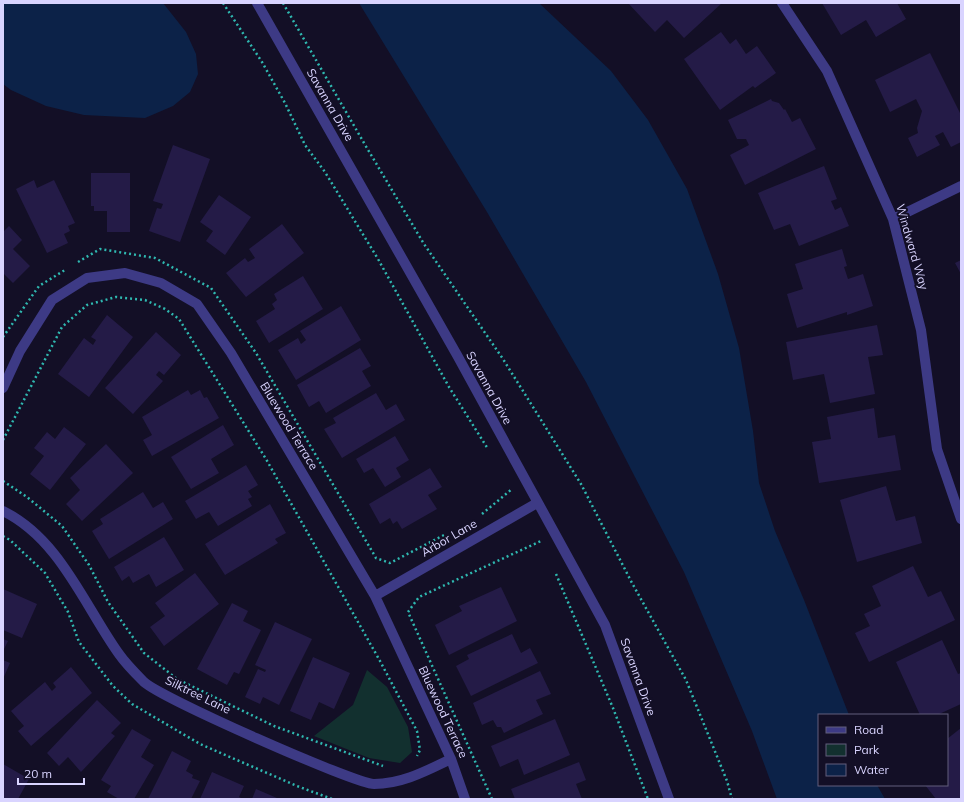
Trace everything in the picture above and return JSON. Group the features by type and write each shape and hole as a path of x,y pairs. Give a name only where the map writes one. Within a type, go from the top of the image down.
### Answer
{"street":[{"name":"Savanna Drive","path":"257,3 457,355 605,625 669,799"},
{"name":"Windward Way","path":"782,3 827,71 893,219 921,330 937,449 958,504 961,519"},
{"path":"893,219 961,186"},
{"name":"Bluewood Terrace","path":"3,388 20,351 52,300 86,278 125,273 161,283 197,304 231,353 375,596 451,759 465,799"},
{"name":"Arbor Lane","path":"375,596 537,503"},
{"name":"Silktree Lane","path":"3,511 20,519 54,552 120,655 145,683 176,701 326,768 373,784 409,779 451,759"}],"path":[{"path":"223,3 262,62 285,103 305,145 325,172 378,259 448,386 474,425"},
{"path":"284,3 424,244 503,359 581,484 632,583 686,680 727,781 732,799"},
{"path":"3,440 62,327 87,305 116,297 145,300 164,309 179,319 269,466 380,661 417,731 420,750 415,761"},
{"path":"3,481 26,497 62,526 89,565 108,602 144,653 177,679 274,726 384,767"},
{"path":"492,799 408,612 419,597 542,540 545,548"},
{"path":"554,569 613,708 648,799"}],"green space":[{"path":"367,670 387,687 408,727 412,752 400,763 369,758 314,736 353,705"}],"water":[{"path":"3,3 163,3 186,32 196,54 198,74 190,92 173,106 145,118 84,115 46,106 11,90 3,84"},
{"path":"359,3 539,3 611,71 648,120 687,189 718,274 739,348 753,431 759,483 775,531 849,714 818,714 818,786 878,786 885,799 777,799 752,731 684,572 586,382 487,212"}],"building":[{"path":"628,3 722,3 684,38 667,20 655,32"},
{"path":"822,3 897,3 906,19 876,37 866,20 841,35"},
{"path":"721,32 730,44 736,39 746,54 757,46 776,73 755,88 753,86 720,110 684,59"},
{"path":"930,53 961,115 961,142 951,147 943,132 935,136 940,145 917,157 908,138 918,133 917,128 922,111 916,99 890,112 875,80"},
{"path":"771,99 772,101 779,103 784,110 785,109 792,122 800,118 816,149 745,185 730,155 749,145 746,139 737,139 728,120"},
{"path":"173,145 210,159 180,242 149,231 157,208 161,209 163,204 153,201"},
{"path":"824,166 837,199 831,201 835,210 841,207 849,226 799,246 790,224 774,230 758,193"},
{"path":"91,173 130,173 130,232 107,232 107,211 94,211 94,206 91,206"},
{"path":"34,180 37,188 54,180 75,223 68,226 70,231 64,234 68,243 47,253 16,189"},
{"path":"219,195 251,217 225,255 206,241 213,231 200,222"},
{"path":"282,224 304,253 246,297 226,273 245,258 248,262 255,258 249,249"},
{"path":"9,226 22,240 13,249 30,266 13,283 3,273 3,232"},
{"path":"842,249 847,266 844,267 848,279 863,274 873,306 847,315 847,312 797,328 787,294 803,289 795,264"},
{"path":"961,260 961,274 955,263"},
{"path":"303,276 323,309 269,343 256,321 275,309 272,304 277,300 274,294"},
{"path":"341,306 361,340 296,380 278,350 298,338 301,344 306,340 300,331"},
{"path":"107,315 133,337 89,397 58,374 84,338 93,345 96,340 91,337"},
{"path":"877,325 883,355 868,357 875,394 830,403 824,374 793,380 786,342"},
{"path":"156,332 181,355 164,375 159,371 156,375 163,381 133,414 105,388"},
{"path":"360,348 371,366 362,371 371,386 326,413 319,401 309,407 297,385"},
{"path":"188,390 191,395 200,390 204,398 207,397 219,418 152,456 143,440 152,435 142,417"},
{"path":"376,393 386,410 396,404 405,420 342,458 324,429 336,423 333,418"},
{"path":"874,408 878,438 895,435 901,470 819,483 812,442 831,439 827,417"},
{"path":"223,425 234,445 211,459 219,473 191,489 171,457"},
{"path":"64,427 86,444 50,490 30,474 44,456 34,448 47,432 55,439"},
{"path":"395,436 409,460 396,468 401,477 385,487 373,468 364,473 356,459"},
{"path":"106,444 133,473 82,521 66,504 80,490 70,478"},
{"path":"246,465 258,485 248,491 252,497 248,499 252,506 218,526 209,512 196,519 185,501"},
{"path":"430,468 442,487 428,495 437,509 402,529 397,521 393,524 390,518 380,524 369,504"},
{"path":"886,486 896,521 915,516 922,543 857,562 840,500"},
{"path":"143,492 153,508 163,502 173,519 109,559 92,531 103,524 100,519"},
{"path":"270,504 286,533 275,539 278,543 225,575 205,544"},
{"path":"164,537 184,570 156,587 149,574 133,583 129,576 122,581 114,567"},
{"path":"913,566 928,597 941,591 955,620 869,662 855,633 870,626 864,614 881,606 872,586"},
{"path":"195,573 219,604 164,646 150,627 165,616 155,603"},
{"path":"501,587 517,621 449,655 435,625 462,611 459,606"},
{"path":"3,589 37,604 22,638 3,630"},
{"path":"232,603 248,611 243,621 261,630 239,674 234,672 227,685 197,669"},
{"path":"275,622 312,639 279,705 263,697 260,704 245,697 258,669 265,672 266,670 255,665"},
{"path":"512,634 521,653 530,648 538,663 471,696 456,666 469,659 467,655"},
{"path":"3,639 8,641 3,651"},
{"path":"942,640 958,674 961,673 961,704 939,714 920,714 896,662"},
{"path":"313,657 350,673 334,709 319,702 311,720 290,711"},
{"path":"3,660 10,663 3,679"},
{"path":"71,667 92,693 31,746 18,731 24,726 11,711 45,682 52,691 56,687 53,683"},
{"path":"540,671 551,694 536,700 543,714 504,733 501,727 497,727 493,720 482,725 473,703"},
{"path":"97,700 121,723 111,733 115,736 81,772 68,757 59,766 47,753"},
{"path":"555,719 570,755 524,775 518,759 500,767 491,746"},
{"path":"961,728 961,799 936,799 926,786 948,786 948,738"},
{"path":"132,729 151,740 141,757 154,765 134,799 119,799 107,792 111,786 101,780"},
{"path":"172,751 191,761 186,771 193,775 192,778 200,781 191,799 148,799"},
{"path":"579,762 586,780 576,784 582,799 515,799 511,789"},
{"path":"3,764 29,779 18,799 3,799"},
{"path":"212,772 244,786 239,797 243,799 200,799"},
{"path":"256,789 277,798 277,799 252,799"}]}
